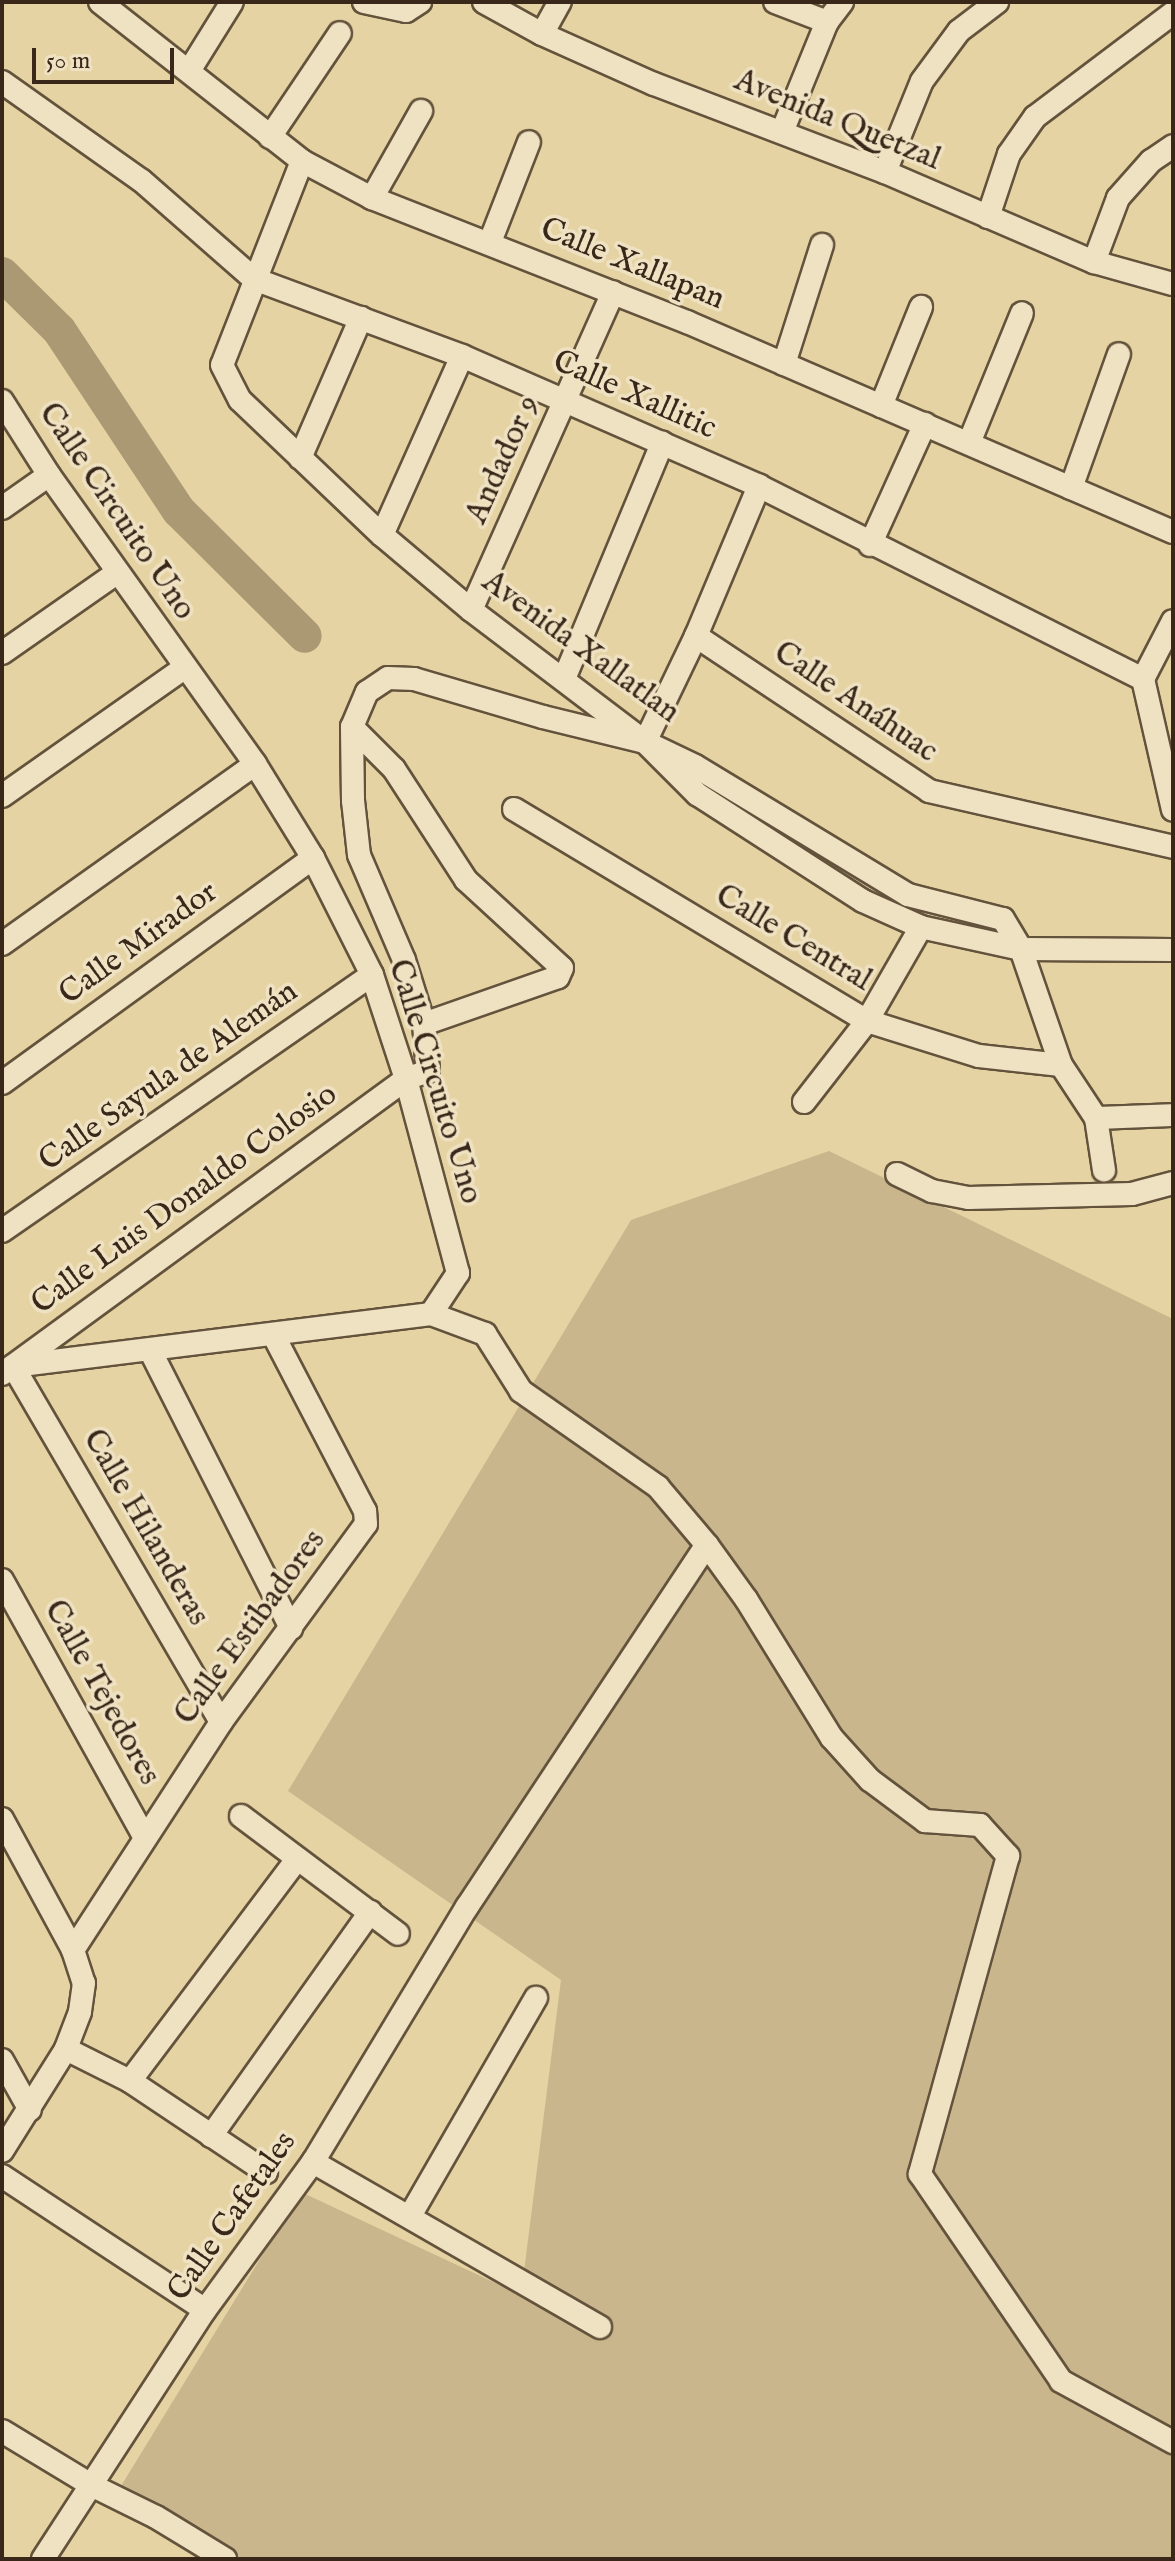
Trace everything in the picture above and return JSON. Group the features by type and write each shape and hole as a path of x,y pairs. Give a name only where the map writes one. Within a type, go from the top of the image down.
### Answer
{"street":[{"path":"189,71 232,2"},
{"path":"364,2 406,11 420,2"},
{"name":"Avenida Quetzal","path":"484,2 542,34 654,84 885,172 1094,262 1173,284"},
{"path":"542,34 560,2"},
{"path":"775,2 827,22"},
{"path":"782,132 827,22 842,2"},
{"path":"885,172 922,81 959,31 997,2"},
{"name":"Calle Xallapan","path":"108,4 302,161 372,198 613,292 1172,530"},
{"path":"988,217 1009,154 1035,117 1168,13"},
{"path":"270,137 340,33"},
{"name":"Calle Xallitic","path":"2,82 142,181 254,279 462,356 759,486 870,545 1143,679"},
{"path":"372,198 421,111"},
{"path":"490,242 529,142"},
{"path":"1094,262 1118,198 1151,161 1173,146"},
{"name":"Avenida Xallatlan","path":"302,161 222,365 240,400 382,535 471,610 645,742 695,766 908,895 1003,919 1021,949 1061,1065 1079,1086 1096,1118"},
{"path":"784,364 822,245"},
{"name":"Andador 9","path":"471,610 613,292"},
{"path":"881,406 921,307"},
{"path":"969,443 1022,313"},
{"path":"300,458 361,318"},
{"path":"1071,488 1119,354"},
{"path":"382,535 462,356"},
{"name":"Calle Circuito Uno","path":"2,401 49,475 255,764 313,858 372,975 406,1079 458,1273 431,1314"},
{"path":"870,545 925,424"},
{"path":"564,679 662,443"},
{"path":"2,508 49,475"},
{"path":"645,742 696,636 759,486"},
{"path":"2,653 118,572"},
{"path":"1173,621 1143,679 1165,726 1173,810"},
{"name":"Calle Anáhuac","path":"696,636 929,791 1173,847"},
{"path":"2,796 184,668"},
{"path":"352,727 394,769 466,880 562,968 558,977 424,1024 404,960 359,855 353,801 352,727 367,692 388,678 414,679 543,717 645,742 697,794 863,901 921,927 1021,949 1173,950"},
{"path":"2,944 255,764"},
{"name":"Calle Central","path":"514,809 867,1021 979,1056 1061,1065"},
{"name":"Calle Mirador","path":"2,1083 313,858"},
{"path":"892,914 908,895"},
{"path":"804,1102 867,1021 921,927"},
{"name":"Calle Sayula de Alemán","path":"2,1231 372,975"},
{"name":"Calle Luis Donaldo Colosio","path":"8,1370 406,1079 428,1071 424,1024"},
{"path":"1104,1170 1096,1118 1173,1115"},
{"path":"897,1174 932,1191 968,1198 1132,1194 1173,1183"},
{"path":"8,1370 431,1314 485,1334 521,1391 658,1487 707,1545 746,1599 832,1738 870,1780 925,1821 980,1825 1008,1856 1000,1897 920,2174 1061,2381 1173,2442"},
{"name":"Calle Estibadores","path":"73,1950 144,1836 221,1722 366,1524 365,1511 273,1334"},
{"path":"150,1350 291,1628"},
{"name":"Calle Hilanderas","path":"8,1370 221,1722"},
{"name":"Calle Cafetales","path":"43,2559 205,2310 313,2162 467,1907 707,1545"},
{"name":"Calle Tejedores","path":"2,1580 144,1836"},
{"path":"241,1816 398,1934"},
{"path":"2,1819 73,1950 84,1983 80,2012 66,2049 2,2151"},
{"path":"130,2081 297,1859"},
{"path":"211,2136 370,1912"},
{"path":"410,2216 536,1998"},
{"path":"66,2049 130,2081 266,2172"},
{"path":"2,2060 30,2110"},
{"path":"313,2162 600,2327"},
{"path":"2,2176 205,2310"},
{"path":"2,2431 91,2485 156,2517 225,2559"}],"shaded area":[{"path":"829,1151 1173,1319 1173,2559 206,2559 110,2504 301,2192 521,2295 561,1980 288,1791 631,1220"}],"waterway":[{"path":"2,274 59,330 179,511 305,636"}]}
